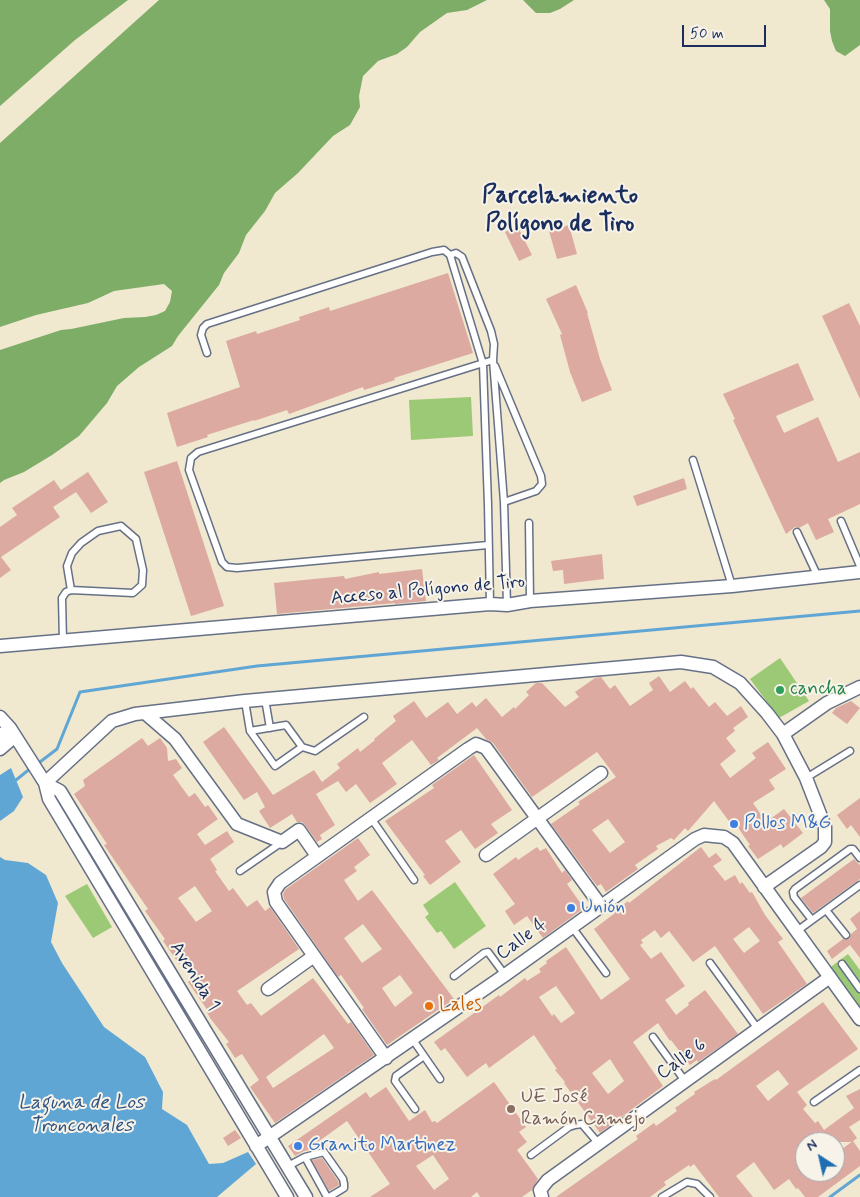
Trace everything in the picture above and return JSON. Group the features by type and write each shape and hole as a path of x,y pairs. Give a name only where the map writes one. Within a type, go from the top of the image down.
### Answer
{"street":[{"name":"Acceso al Polígono de Tiro","path":"0,646 490,604 507,605 530,601 732,586 860,572"},
{"path":"0,717 43,781 112,721 135,714 245,701 682,662 713,667 740,683 783,734 806,778 825,827 825,842 821,847 764,887"},
{"path":"783,734 827,703 860,687"},
{"path":"145,713 175,739 237,824 282,842 298,830 317,856"},
{"path":"0,749 13,738"},
{"path":"386,1058 276,902 274,892 280,883 468,749 476,744 486,748 601,906"},
{"path":"486,855 601,773"},
{"name":"Avenida 1","path":"43,781 60,791 306,1197"},
{"name":"Avenida 1","path":"43,781 49,799 287,1197"},
{"name":"Calle 4","path":"256,1146 413,1040 695,838 704,835 724,837 733,843 859,1014"},
{"path":"268,989 314,956"},
{"name":"Calle 6","path":"542,1197 540,1190 548,1180 830,977"}],"lane":[{"path":"207,353 201,335 203,328 207,324 432,252 444,250 450,255 483,364 490,604"},
{"path":"450,255 456,253 460,255 466,266 491,331 494,344 493,360 504,502 507,605"},
{"path":"488,545 237,568 227,567 222,562 189,470 191,458 198,452 493,360"},
{"path":"493,360 542,476 542,484 536,491 504,502"},
{"path":"693,460 732,586"},
{"path":"841,521 860,566"},
{"path":"529,523 530,601"},
{"path":"63,641 62,598 66,592 71,590 133,593 142,585 143,570 136,539 121,526 98,532 81,543 72,553 67,566 71,590"},
{"path":"797,532 818,576"},
{"path":"265,700 270,728"},
{"path":"245,701 250,731 275,766 302,747"},
{"path":"250,731 286,725 302,747 315,751 364,717"},
{"path":"806,778 850,751"},
{"path":"371,818 414,880"},
{"path":"240,871 282,842"},
{"path":"812,920 794,897 793,892 795,889 850,849 853,849 860,858"},
{"path":"797,931 860,885"},
{"path":"826,910 846,935"},
{"path":"572,927 606,973"},
{"path":"454,976 488,952 505,975"},
{"path":"710,963 758,1029"},
{"path":"842,964 860,989"},
{"path":"654,1036 685,1081"},
{"path":"413,1040 440,1079"},
{"path":"415,1109 395,1081 396,1076 424,1056"},
{"path":"814,1102 860,1070"},
{"path":"531,1154 575,1125 582,1124 600,1144"},
{"path":"288,1166 305,1157 324,1152 343,1179 344,1188 328,1197 305,1157"},
{"path":"662,1197 687,1182 697,1184 710,1197"}],"green space":[{"path":"0,0 128,0 75,40 0,106"},
{"path":"159,0 487,0 467,10 447,13 420,32 407,47 397,54 378,61 363,76 359,96 360,107 350,125 333,136 298,173 275,193 265,211 246,235 239,253 224,273 219,285 172,346 139,367 117,386 107,403 79,436 24,472 0,483 0,350 61,330 124,318 156,315 165,311 170,302 172,291 164,284 114,291 88,303 36,315 0,327 0,143"},
{"path":"523,0 574,0 550,13 536,13"},
{"path":"824,0 860,0 860,45 845,56 836,51 832,41 830,9"},
{"path":"471,397 473,436 411,440 409,400"},
{"name":"cancha","path":"780,658 809,701 779,718 750,679"},
{"path":"455,882 486,926 454,949 441,931 437,933 425,917 429,914 423,905"},
{"path":"87,884 112,927 93,938 65,896"},
{"path":"848,954 860,970 860,1013 828,969"}],"water":[{"path":"11,768 23,797 14,811 0,821 0,775"},
{"name":"Laguna de Los Tronconales","path":"0,857 5,860 28,863 46,875 58,903 51,942 62,963 104,1027 145,1057 163,1092 162,1109 187,1125 209,1164 223,1163 248,1152 256,1164 217,1197 0,1197"}],"building":[{"path":"517,225 532,255 519,261 505,232"},
{"path":"569,225 577,254 557,259 549,231"},
{"path":"448,273 473,353 394,378 395,380 364,390 363,387 289,414 287,410 207,435 208,437 177,447 167,413 240,387 226,341 256,331 257,334 300,320 299,317 329,307 330,311"},
{"path":"576,285 588,313 600,359 612,390 582,402 570,372 560,335 562,334 546,299"},
{"path":"849,303 860,326 860,399 822,316"},
{"path":"798,363 814,400 776,416 784,433 818,417 838,462 860,452 860,504 828,519 834,532 816,540 808,523 799,528 795,527 786,534 733,420 735,419 723,394"},
{"path":"177,461 224,606 191,616 144,472"},
{"path":"88,472 108,502 91,513 76,492 53,507 60,517 1,557 11,570 0,578 0,527 17,515 12,508 54,480 61,490"},
{"path":"684,478 687,489 637,506 633,496"},
{"path":"602,554 604,579 564,584 563,570 553,571 551,561"},
{"path":"422,569 426,601 277,614 274,583 344,576 345,579 379,572 379,574"},
{"path":"659,676 670,692 685,681 691,689 693,687 709,707 715,702 727,716 741,706 748,717 733,728 735,731 726,738 736,751 720,764 730,778 756,758 752,753 768,742 786,769 769,780 775,789 753,803 766,822 784,809 803,833 783,848 781,844 758,859 737,826 734,828 714,801 688,831 685,828 674,840 671,838 656,846 658,849 635,865 638,869 606,892 601,884 597,886 551,824 580,804 578,802 616,777 597,752 532,797 493,743 486,739 477,728 437,758 439,760 431,765 412,740 382,763 397,784 370,803 356,784 346,792 338,781 316,794 335,825 320,835 322,839 317,842 305,825 302,822 297,822 292,814 270,828 259,811 265,807 257,792 244,800 203,742 224,727 273,795 314,770 322,782 340,768 337,764 358,748 360,752 375,740 396,721 393,716 414,701 426,718 448,702 457,714 472,702 476,707 486,698 502,717 514,707 515,709 529,695 526,692 536,683 542,683 565,707 579,697 575,692 595,678 601,677 610,689 615,685 630,706 653,690 649,683","holes":["608,819 625,842 610,853 592,830"]},
{"path":"851,701 860,708 847,724 832,713 836,708"},
{"path":"142,738 148,746 160,738 167,748 168,761 176,759 182,768 173,775 189,797 195,793 205,807 208,805 218,819 197,834 205,845 227,831 234,842 210,859 217,870 215,871 229,891 233,888 247,907 257,900 265,911 270,907 299,949 237,991 247,1005 251,1003 261,1016 313,978 348,1024 351,1022 374,1055 275,1123 250,1087 259,1080 242,1054 235,1058 226,1044 229,1042 210,1018 208,1011 188,982 195,977 183,961 179,964 163,941 165,939 145,911 148,909 104,845 107,844 74,794 85,786 83,780","holes":["195,886 212,911 196,922 178,898","324,1034 334,1048 273,1088 266,1077"]},
{"path":"474,755 512,810 491,824 498,833 475,849 461,830 445,841 461,862 430,885 423,876 425,875 385,821 434,788 432,785"},
{"path":"860,798 860,837 851,825 847,829 837,815"},
{"path":"358,838 370,855 354,867 357,871 344,880 358,901 372,890 454,999 387,1045 341,975 338,977 284,899 283,894 286,889","holes":["363,924 382,949 362,963 344,938","400,975 413,993 395,1007 382,988"]},
{"path":"537,847 540,851 546,848 562,873 565,870 572,880 567,884 584,908 543,938 527,916 514,925 505,911 515,904 493,874 516,857 518,860"},
{"path":"701,847 709,858 716,853 722,860 713,866 725,881 735,875 740,884 742,882 750,893 752,892 765,915 783,939 778,942 807,984 763,1014 715,946 693,962 669,931 661,938 655,930 641,940 643,943 640,945 651,959 661,952 685,986 665,1000 676,1015 705,990 738,1034 698,1062 697,1060 690,1065 658,1023 633,1042 663,1086 600,1133 555,1070 557,1069 534,1035 489,1068 486,1063 467,1077 445,1048 441,1051 434,1042 499,995 500,997 525,978 527,981 541,972 539,969 547,963 546,961 566,947 601,1000 630,979 594,929 628,901 629,903","holes":["749,927 760,941 744,953 733,939","556,986 575,1013 561,1023 554,1014 552,1016 539,997","610,1059 624,1081 608,1094 592,1073"]},
{"path":"854,859 860,865 860,879 813,913 801,898"},
{"path":"860,911 860,958 850,945 832,959 827,951 843,939 849,939 851,934 857,929 850,919"},
{"path":"823,1002 858,1049 797,1092 807,1105 803,1109 815,1123 818,1121 824,1130 854,1108 846,1096 860,1089 860,1120 849,1127 857,1138 853,1141 860,1151 860,1166 845,1177 845,1147 852,1142 845,1142 845,1132 795,1132 795,1182 838,1182 818,1197 805,1197 789,1179 774,1190 754,1162 736,1176 753,1197 719,1197 694,1164 690,1167 689,1165 664,1182 666,1185 650,1197 556,1197 638,1139 636,1136 654,1123 656,1126 677,1111 675,1108 695,1094 694,1092","holes":["778,1070 789,1084 768,1101 756,1086"]},
{"path":"494,1082 526,1127 519,1132 527,1142 517,1150 538,1179 532,1190 522,1197 480,1197 477,1192 471,1197 370,1197 390,1184 347,1121 315,1144 318,1148 304,1151 295,1156 288,1146 366,1092 370,1098 386,1087 409,1121 425,1110 432,1122 435,1121 437,1123","holes":["433,1155 449,1179 434,1190 416,1166"]},
{"path":"235,1130 241,1138 228,1146 223,1138"},
{"path":"322,1158 339,1185 329,1191 312,1160"}],"waterway":[{"path":"36,765 57,749 80,692 257,666 860,611"},
{"path":"16,780 31,768"},
{"path":"830,1197 860,1175"}],"place":[{"name":"cancha","path":"780,690"},
{"name":"Pollos M&G","path":"734,824"},
{"name":"Unión","path":"571,908"},
{"name":"Lales","path":"429,1006"},
{"name":"UE José Ramón Camejo","path":"511,1109"},
{"name":"Granito Martinez","path":"298,1146"}],"district":[{"name":"Parcelamiento Polígono de Tiro","path":"560,211"}]}
